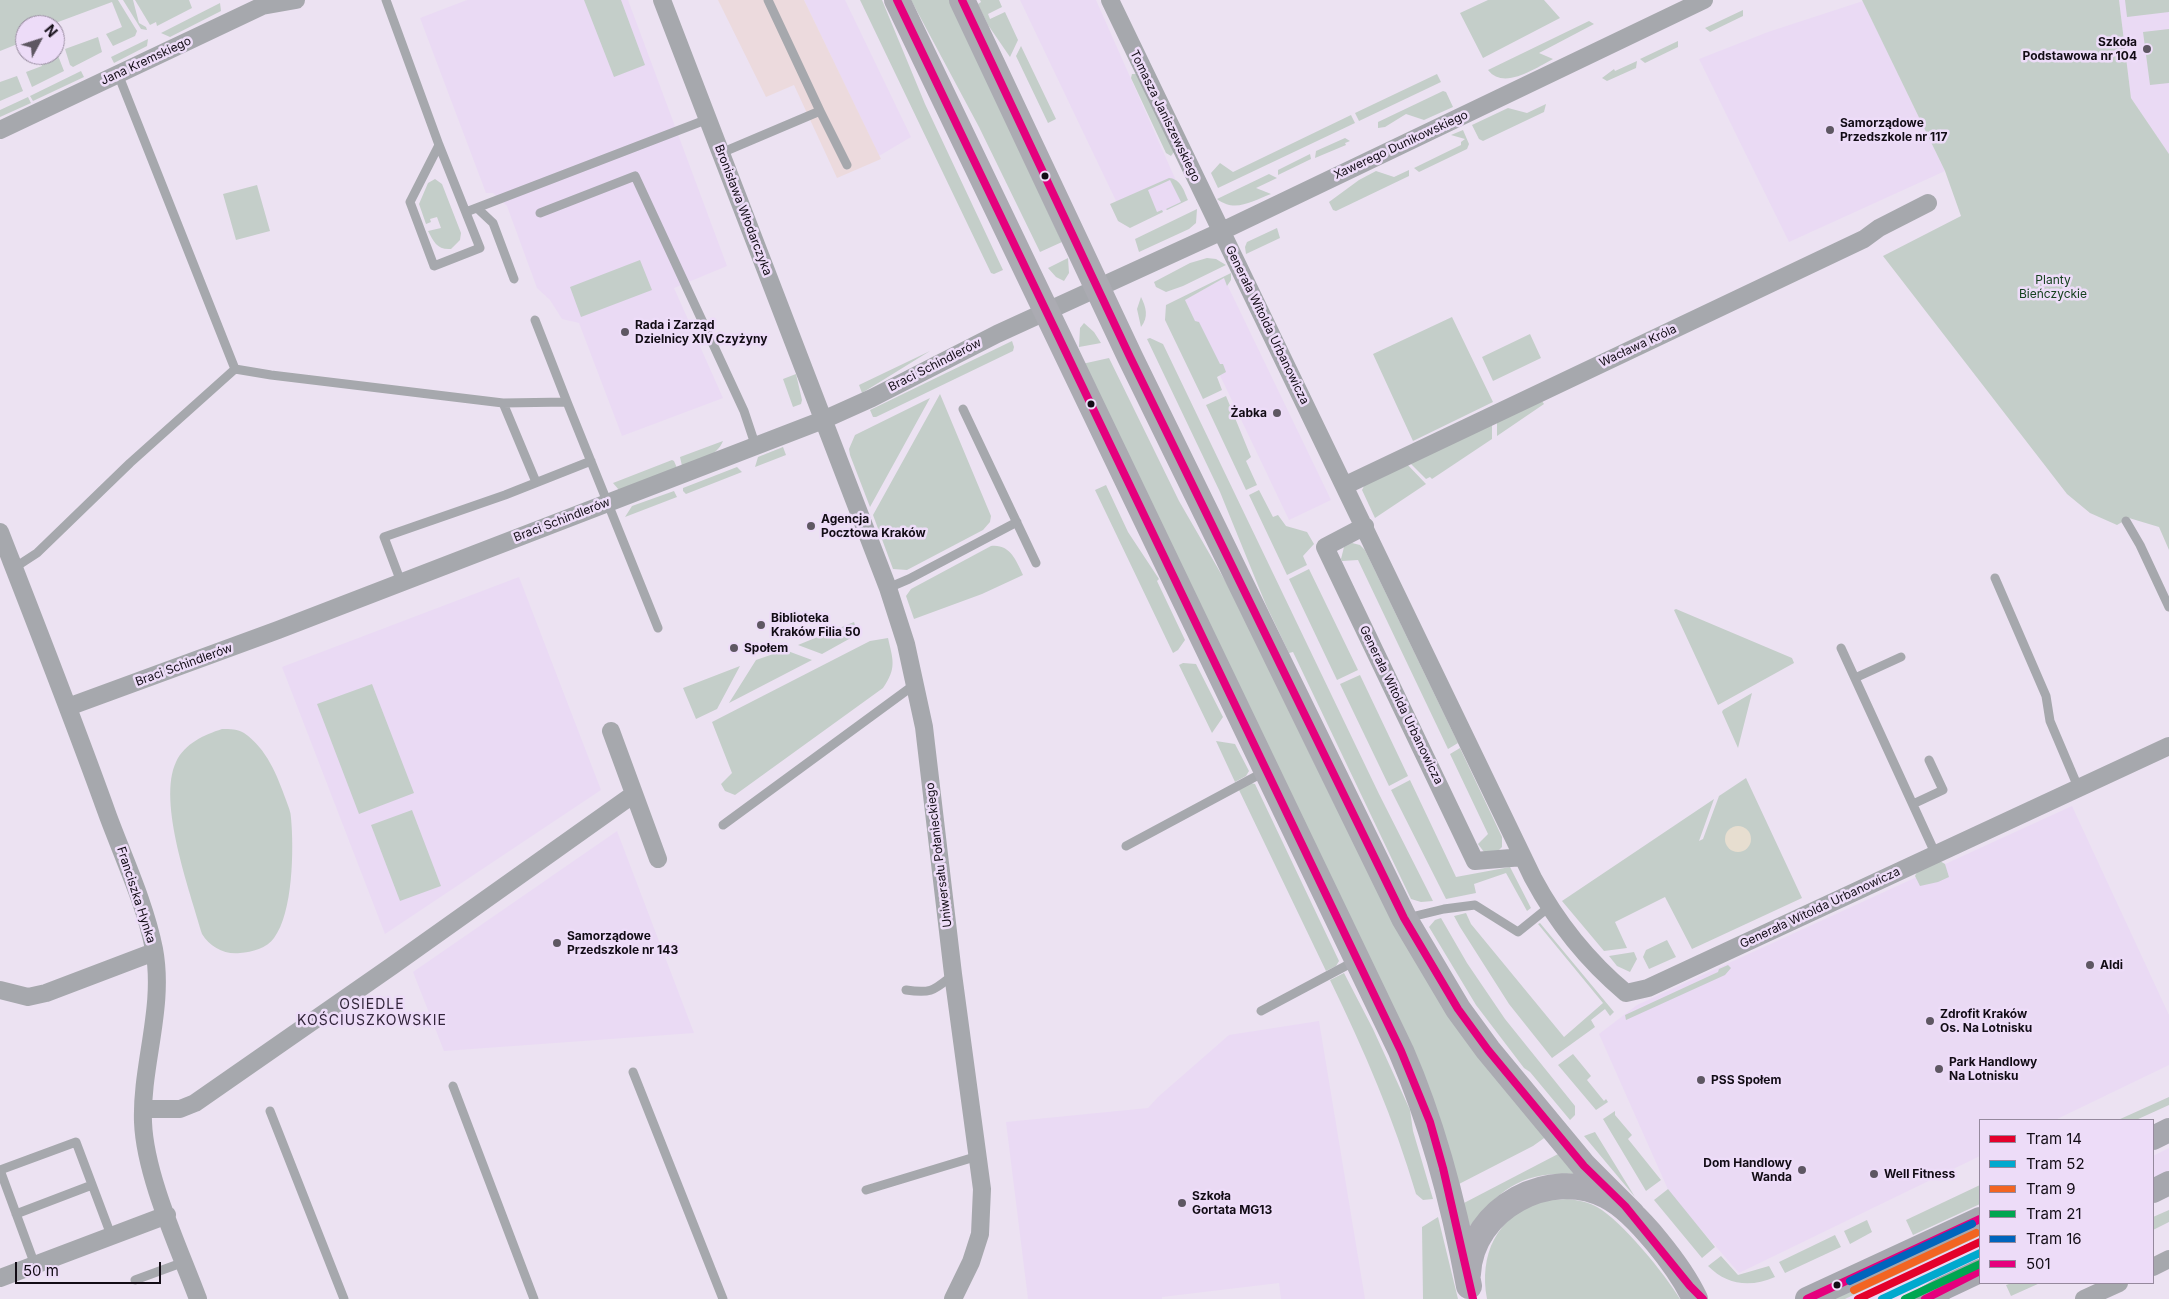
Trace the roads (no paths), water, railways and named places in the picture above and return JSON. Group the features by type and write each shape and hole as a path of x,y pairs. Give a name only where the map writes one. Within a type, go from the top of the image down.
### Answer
{"main road":[{"path":"897,0 1404,1058 1430,1122 1454,1211 1471,1292"},
{"path":"962,0 1097,289 1404,918 1458,1009 1488,1050 1584,1166 1632,1214 1690,1288"},
{"path":"1471,1292 1470,1260 1482,1235 1501,1211 1525,1194 1556,1186 1581,1187 1606,1195 1632,1214"}],"street":[{"name":"Jana Kremskiego","path":"0,130 262,6 296,0"},
{"name":"Bronisława Włodarczyka","path":"662,0 823,420"},
{"name":"Tomasza Janiszewskiego","path":"1110,0 1220,232"},
{"name":"Xawerego Dunikowskiego","path":"1097,289 1704,0"},
{"name":"Wacława Króla","path":"1346,486 1864,239 1879,228 1928,203"},
{"name":"Generała Witolda Urbanowicza","path":"1220,232 1346,486 1523,857 1549,907 1607,977 1626,993 1648,988 2169,746"},
{"name":"Braci Schindlerów","path":"68,707 272,633 823,420 872,398 997,334 1097,289"},
{"name":"Uniwersału Połanieckiego","path":"823,420 902,627 924,727 953,974 978,1156 982,1208 980,1234 971,1262 953,1299"},
{"name":"Generała Witolda Urbanowicza","path":"1365,526 1325,547 1475,860 1523,857"},
{"name":"Franciszka Hynka","path":"0,532 68,707 146,920 154,952 156,978 154,1026 143,1109 147,1155 198,1299"},
{"path":"611,731 658,859"},
{"path":"143,1109 180,1109 194,1103 392,966 634,794"},
{"path":"0,990 28,997 46,993 154,952"},
{"path":"2154,1138 2169,1130"},
{"path":"2154,1190 2169,1183"},
{"path":"0,1278 167,1215"},
{"path":"1807,1299 1979,1219"},
{"path":"2154,1266 2169,1259"},
{"path":"1926,1299 1979,1272"},
{"path":"2084,1299 2117,1284"},
{"path":"1690,1288 1704,1299"}],"lane":[{"path":"386,0 439,145 480,248 434,266 410,202 439,145"},
{"path":"768,0 847,165"},
{"path":"118,74 235,369"},
{"path":"721,153 820,111"},
{"path":"466,212 708,119"},
{"path":"540,213 636,176 744,411 756,447"},
{"path":"477,208 493,223 514,280"},
{"path":"535,320 658,628"},
{"path":"235,369 503,403 567,402"},
{"path":"14,568 37,553 130,463 235,369"},
{"path":"503,403 536,482"},
{"path":"963,409 1036,563"},
{"path":"401,582 384,537 505,495 591,461"},
{"path":"2126,521 2140,545 2169,607"},
{"path":"888,588 1017,522"},
{"path":"1996,578 2046,696 2050,721 2078,787"},
{"path":"1841,648 1936,855"},
{"path":"1855,678 1901,657"},
{"path":"723,825 914,685"},
{"path":"1913,804 1943,790 1930,760"},
{"path":"1126,846 1266,770"},
{"path":"1404,918 1444,909 1475,905 1518,932 1549,907"},
{"path":"1260,1011 1358,960"},
{"path":"906,990 919,992 934,991 953,974"},
{"path":"633,1072 723,1299"},
{"path":"453,1086 534,1299"},
{"path":"270,1111 344,1299"},
{"path":"35,1264 0,1170 76,1142 111,1235"},
{"path":"866,1190 978,1156"},
{"path":"16,1214 92,1185"},
{"path":"135,1280 184,1262"}],"tram line":[{"name":"16","path":"1850,1281 1972,1224"},
{"name":"9","path":"1854,1290 1976,1233"},
{"name":"14","path":"1858,1299 1979,1242"},
{"name":"52","path":"1882,1299 1979,1253"},
{"name":"21","path":"1905,1299 1979,1264"}],"place":[{"name":"Szkoła Podstawowa nr 104","path":"2147,49"},
{"name":"Samorządowe Przedszkole nr 117","path":"1830,130"},
{"name":"Rada i Zarząd Dzielnicy XIV Czyżyny","path":"625,332"},
{"name":"Żabka","path":"1277,413"},
{"name":"Agencja Pocztowa Kraków","path":"811,526"},
{"name":"Biblioteka Kraków Filia 50","path":"761,625"},
{"name":"Społem","path":"734,648"},
{"name":"Samorządowe Przedszkole nr 143","path":"557,943"},
{"name":"Aldi","path":"2090,965"},
{"name":"Zdrofit Kraków Os. Na Lotnisku","path":"1930,1021"},
{"name":"Park Handlowy Na Lotnisku","path":"1939,1069"},
{"name":"PSS Społem","path":"1701,1080"},
{"name":"Dom Handlowy Wanda","path":"1802,1170"},
{"name":"Well Fitness","path":"1874,1174"},
{"name":"Szkoła Gortata MG13","path":"1182,1203"}],"district":[{"name":"OSIEDLE KOŚCIUSZKOWSKIE","path":"372,1014"}],"park label":[{"name":"Planty Bieńczyckie","path":"2053,287"}]}
